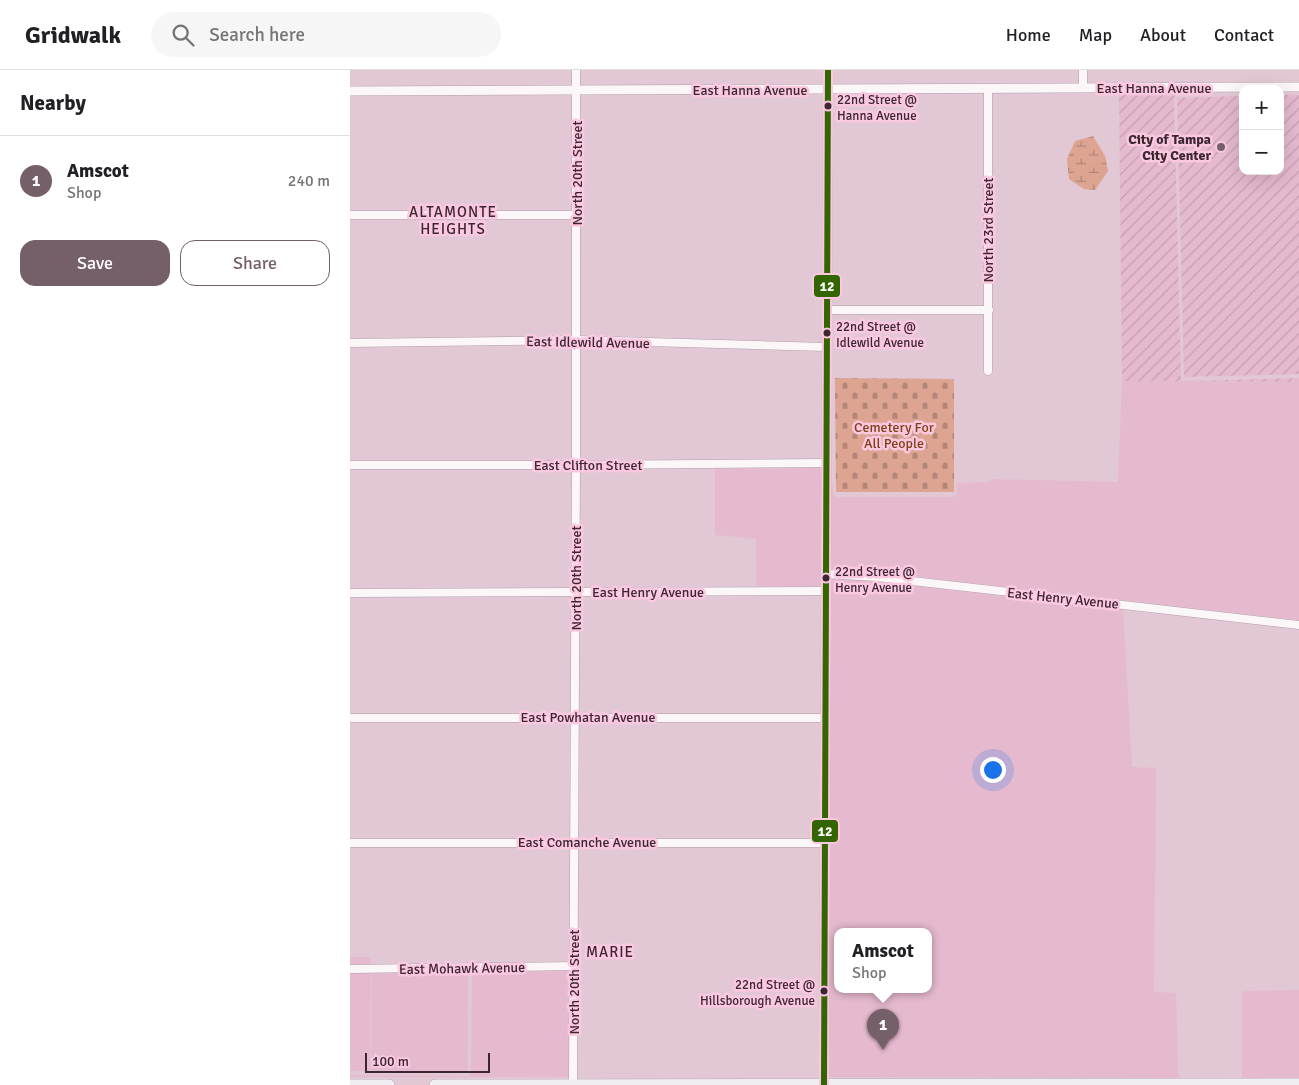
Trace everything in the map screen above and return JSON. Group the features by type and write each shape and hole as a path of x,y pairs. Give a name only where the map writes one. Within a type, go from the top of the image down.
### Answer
{"main road":[{"path":"435,1085 1299,1084"},
{"path":"350,1085 388,1085"}],"street":[{"name":"North 20th Street","path":"573,1084 577,340 576,70"},
{"path":"824,1084 828,70"},
{"path":"1083,70 1083,88"},
{"name":"East Hanna Avenue","path":"350,91 1299,87"},
{"name":"North 23rd Street","path":"988,89 988,372"},
{"path":"350,215 577,215"},
{"path":"827,310 989,310"},
{"name":"East Idlewild Avenue","path":"350,342 577,340 826,348"},
{"name":"East Clifton Street","path":"350,465 827,463"},
{"name":"East Henry Avenue","path":"826,574 877,577 1299,625"},
{"name":"East Henry Avenue","path":"350,593 826,591"},
{"name":"East Powhatan Avenue","path":"350,718 826,718"},
{"name":"East Comanche Avenue","path":"350,843 825,843"},
{"name":"East Mohawk Avenue","path":"350,969 574,966"}],"shaded area":[{"path":"1119,93 1222,93 1177,94 1174,97 1181,379 1184,381 1299,378 1299,382 1122,381"},
{"path":"1284,95 1299,95 1299,374 1184,377 1177,98 1239,96 1239,175 1284,175"},
{"path":"1122,381 1299,382 1299,620 877,572 831,569 831,484 833,484 833,494 836,497 953,497 957,494 957,483 991,482 990,479 1118,482"},
{"path":"820,468 822,484 822,586 757,586 756,539 715,535 715,469"},
{"path":"831,579 877,582 1123,610 1132,767 1156,768 1154,992 1176,993 1179,1078 828,1077"},
{"path":"350,957 371,957 370,1071 350,1071"},
{"path":"468,970 468,1072 371,1071 372,971"},
{"path":"570,971 569,1077 350,1077 350,1075 469,1076 471,1072 472,972"},
{"path":"1299,990 1299,1078 1242,1078 1242,991"}],"green space":[{"path":"1093,136 1105,156 1108,171 1095,190 1084,189 1069,179 1067,159 1075,141"},
{"name":"Cemetery For All People","path":"835,378 954,379 954,492 836,492"}],"transit line":[{"name":"12","path":"824,1085 828,70"}],"place":[{"name":"22nd Street @ Hanna Avenue","path":"828,106"},
{"name":"City of Tampa City Center","path":"1221,147"},
{"name":"22nd Street @ Idlewild Avenue","path":"827,333"},
{"name":"22nd Street @ Henry Avenue","path":"826,578"},
{"name":"22nd Street @ Hillsborough Avenue","path":"824,991"},
{"name":"Amscot","path":"883,1050"}],"district":[{"name":"ALTAMONTE HEIGHTS","path":"453,220"},
{"name":"MARIE","path":"610,952"}]}
